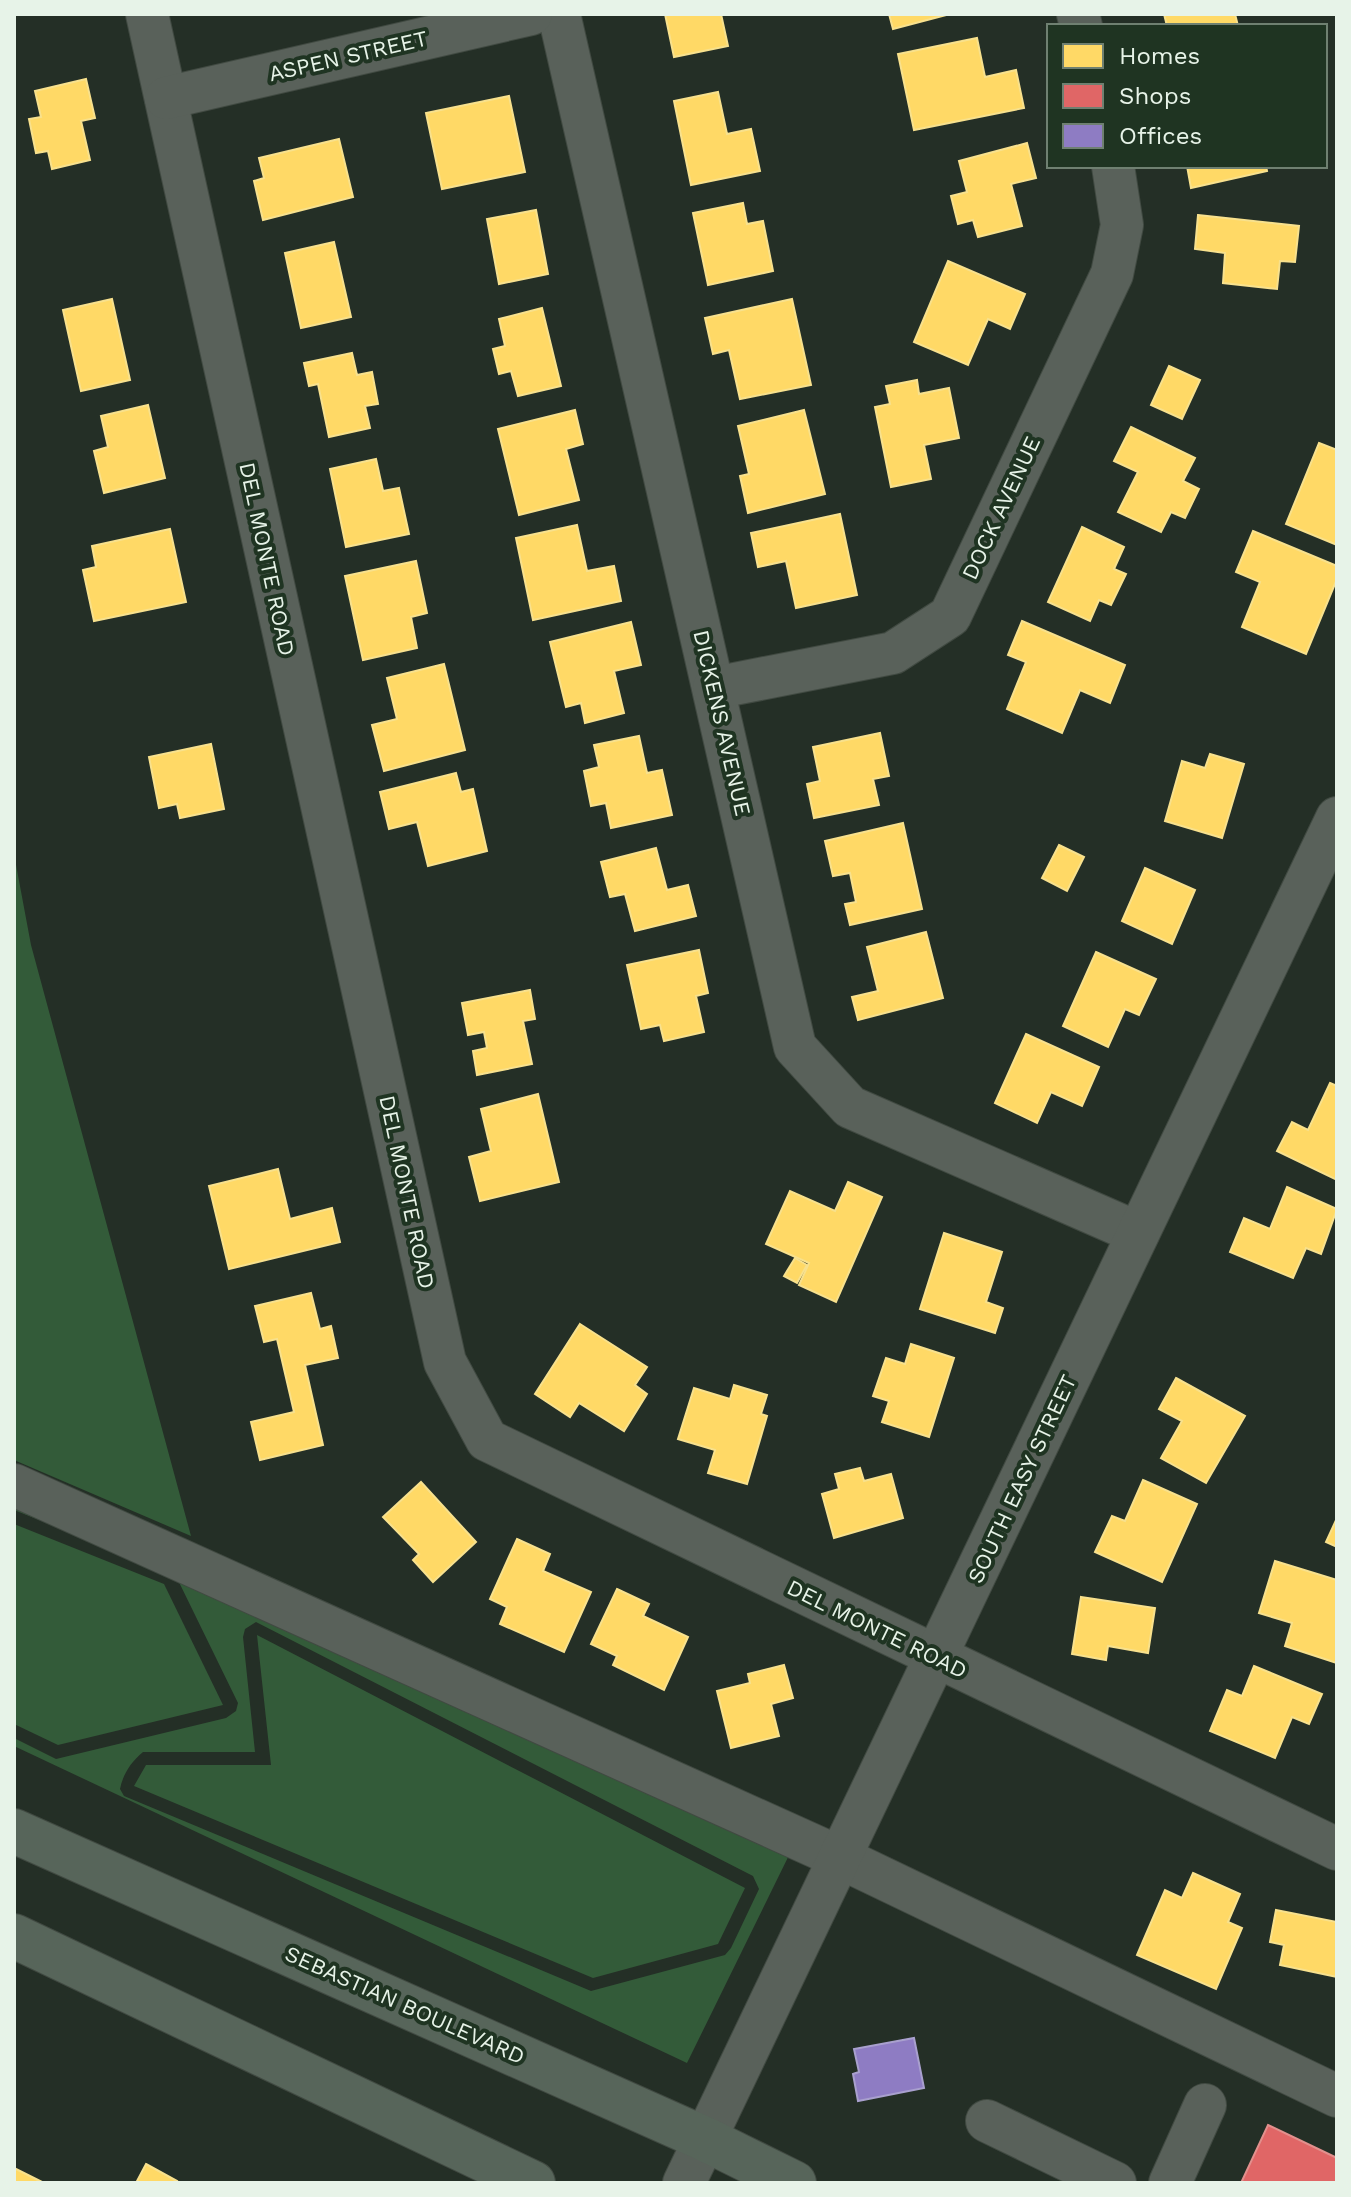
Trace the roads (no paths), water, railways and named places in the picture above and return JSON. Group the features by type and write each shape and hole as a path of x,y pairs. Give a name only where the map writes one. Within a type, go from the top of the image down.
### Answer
{"main road":[{"name":"SEBASTIAN BOULEVARD","path":"14,1831 705,2139 794,2183"},
{"path":"14,1936 533,2183"}],"street":[{"name":"DEL MONTE ROAD","path":"147,14 445,1362 487,1440 938,1658 1333,1837"},
{"name":"ASPEN STREET","path":"166,98 531,14"},
{"name":"DICKENS AVENUE","path":"559,14 795,1047 850,1107 1138,1233"},
{"name":"DOCK AVENUE","path":"714,688 893,653 950,616 1112,274 1122,225 1113,168"},
{"name":"SOUTH EASY STREET","path":"684,2183 938,1658 1337,818"},
{"path":"14,1485 841,1858 1337,2096"},
{"path":"1170,2183 1205,2105"},
{"path":"987,2121 1115,2183"}]}
